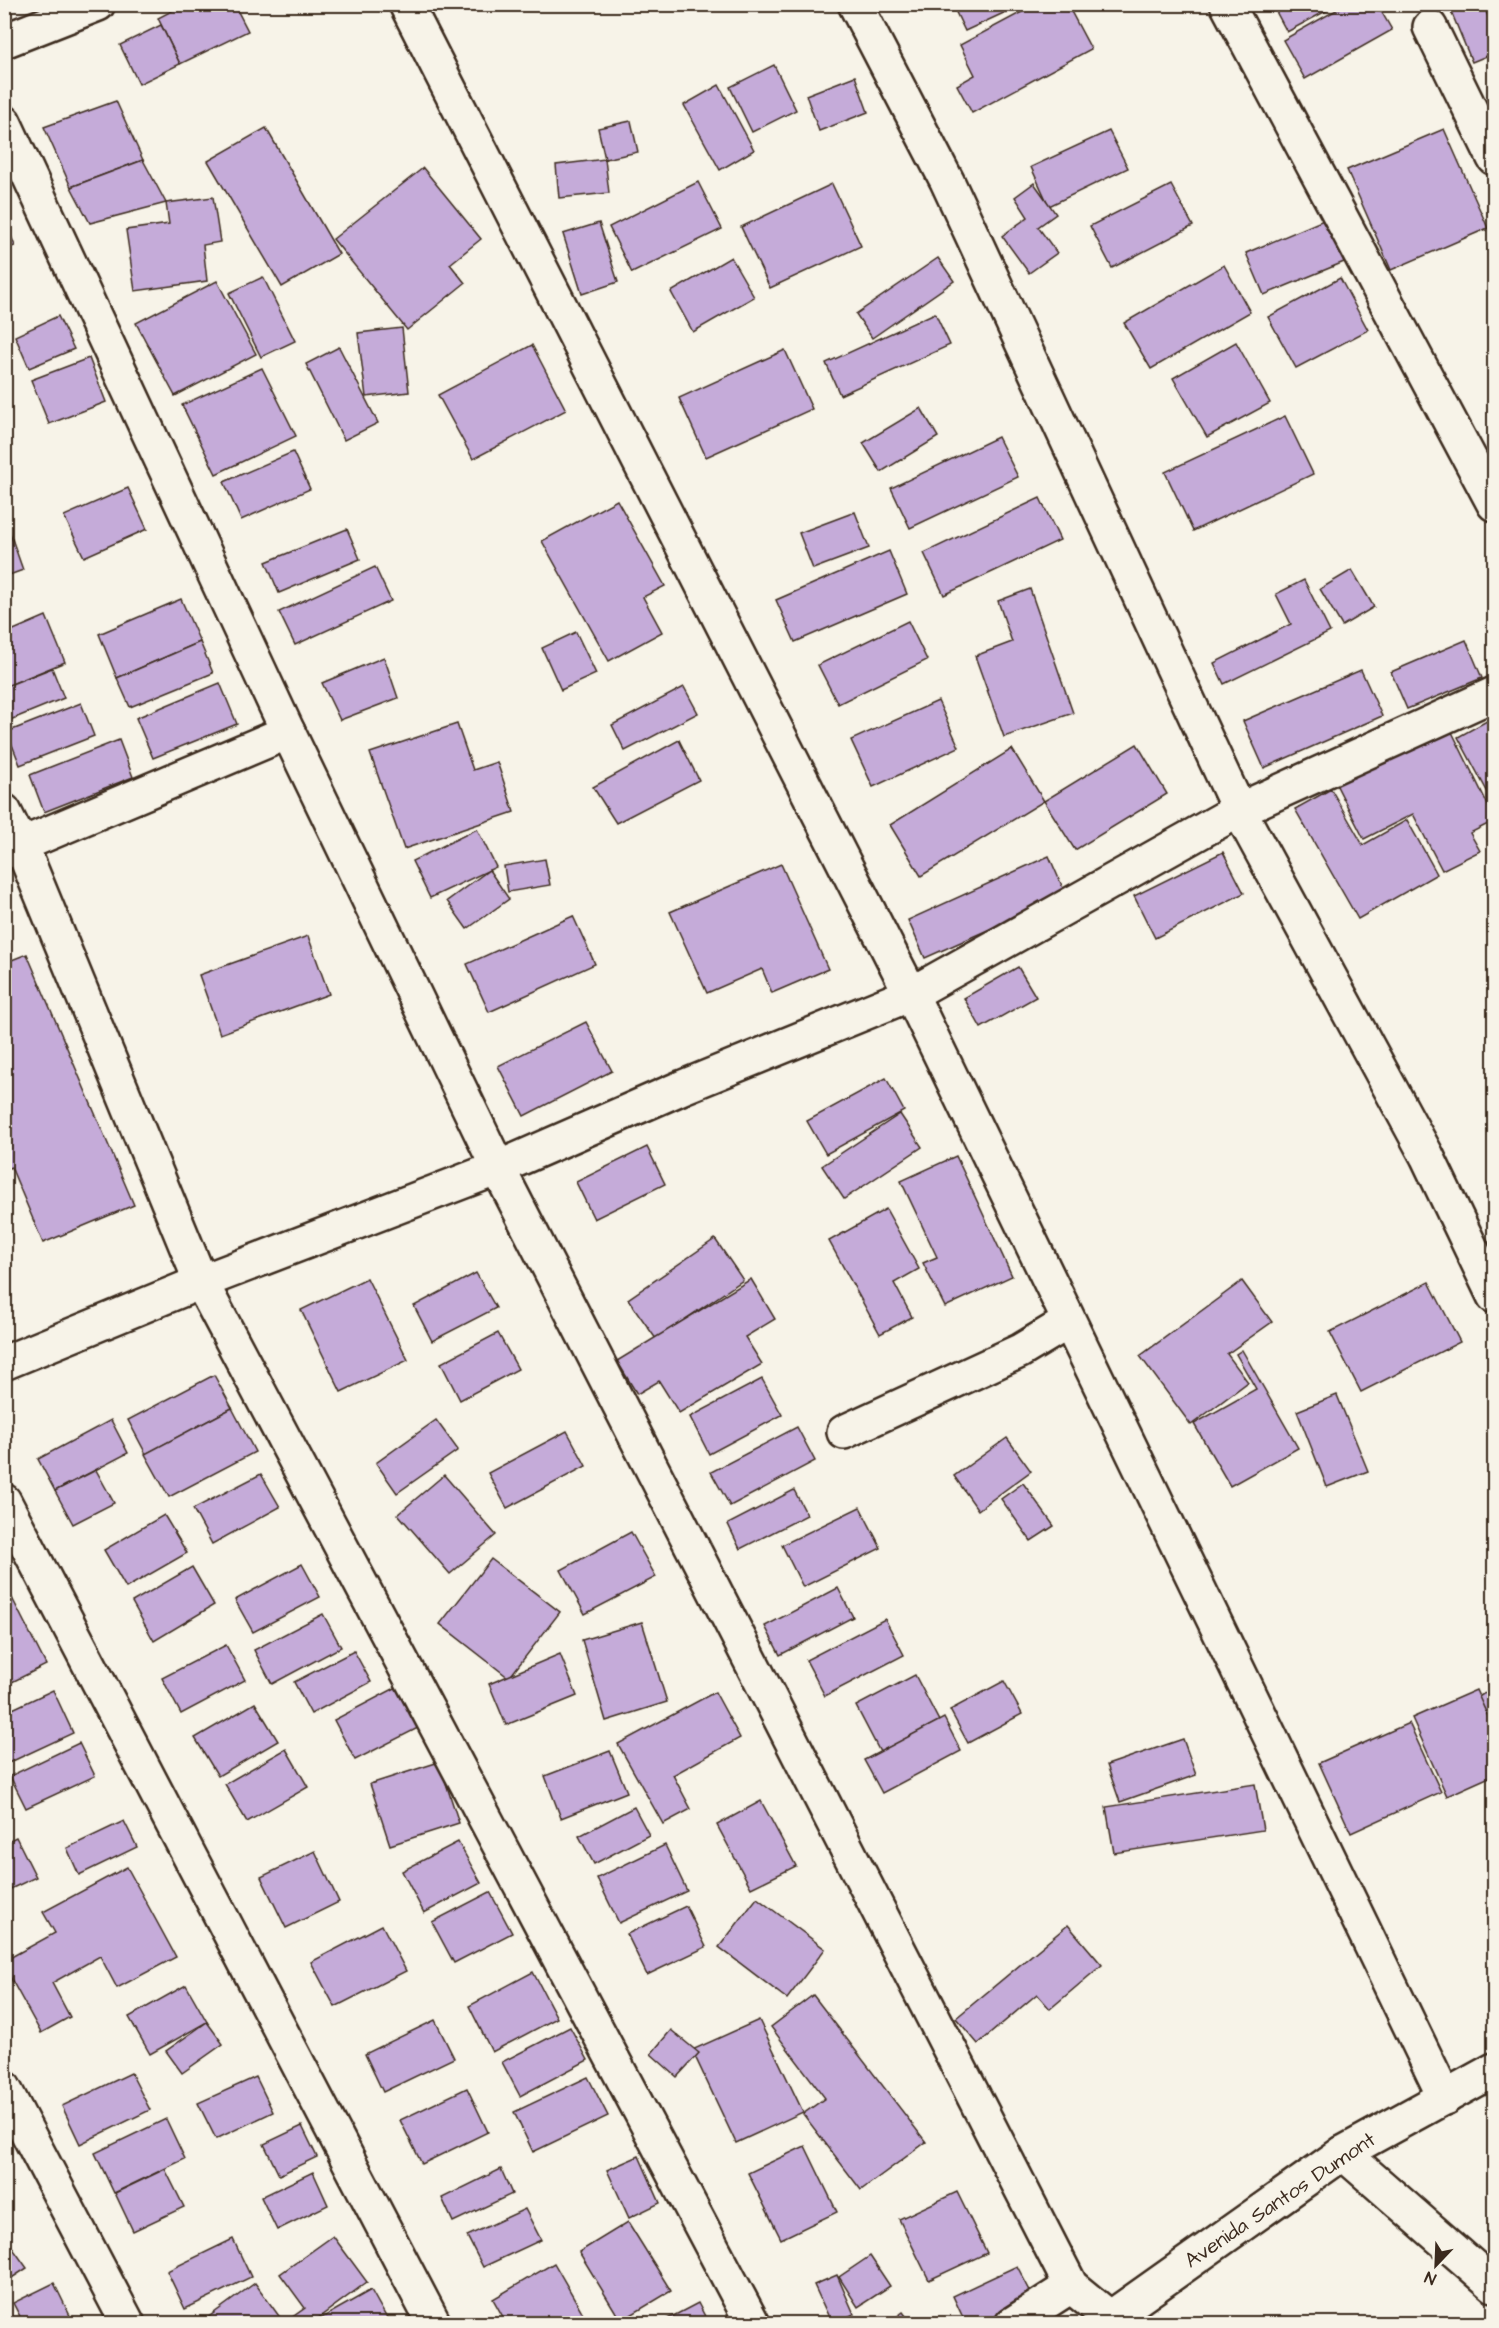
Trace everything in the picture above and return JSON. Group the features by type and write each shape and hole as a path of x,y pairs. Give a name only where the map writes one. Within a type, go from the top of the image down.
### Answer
{"street":[{"path":"4,41 98,4"},
{"path":"406,4 911,994 1445,2098"},
{"path":"855,4 947,181 1239,810 1427,1156 1494,1296"},
{"path":"1227,4 1494,504"},
{"path":"1430,27 1494,158"},
{"path":"4,122 288,732 498,1168 1071,2286 1108,2321"},
{"path":"4,1363 201,1282 498,1168 683,1087 911,994 1239,810 1494,694"},
{"path":"13,849 288,732"},
{"path":"4,811 13,849 201,1282 753,2324"},
{"path":"844,1432 1020,1351 1068,1322"},
{"path":"4,1501 434,2324"},
{"name":"Avenida Santos Dumont","path":"1108,2321 1343,2153 1494,2070"},
{"path":"4,2088 128,2324"},
{"path":"1343,2153 1494,2285"},
{"path":"1012,2324 1071,2286"}],"building":[{"path":"185,4 234,4 248,31 180,64 158,18"},
{"path":"952,4 1023,4 965,31"},
{"path":"1037,4 1067,4 1091,49 972,113 957,85 975,75 960,45"},
{"path":"1272,4 1339,4 1287,32"},
{"path":"1347,4 1377,4 1392,30 1305,79 1283,40"},
{"path":"1448,4 1483,4 1494,31 1494,53 1472,62"},
{"path":"161,25 180,64 139,84 120,45"},
{"path":"774,65 796,110 752,132 730,87"},
{"path":"855,76 868,112 819,131 806,95"},
{"path":"719,85 754,150 720,170 684,105"},
{"path":"116,101 143,160 71,187 44,127"},
{"path":"631,121 638,152 605,159 598,128"},
{"path":"266,128 339,254 282,287 208,161"},
{"path":"1444,129 1488,228 1391,270 1347,170"},
{"path":"1109,131 1128,168 1049,206 1031,167"},
{"path":"605,159 609,193 559,198 556,165"},
{"path":"143,160 166,203 90,223 71,187"},
{"path":"423,168 481,239 450,264 465,283 407,330 333,239"},
{"path":"698,182 722,229 632,273 609,227"},
{"path":"1034,183 1056,214 1038,227 1057,253 1029,273 1002,236 1028,217 1015,197"},
{"path":"832,184 861,246 770,288 741,227"},
{"path":"1171,185 1193,226 1112,268 1090,226"},
{"path":"213,197 220,242 203,245 207,281 135,291 126,230 169,224 166,203"},
{"path":"4,218 15,246 4,249"},
{"path":"1326,219 1344,262 1264,295 1246,253"},
{"path":"599,223 618,282 582,294 563,234"},
{"path":"731,257 754,297 693,332 671,292"},
{"path":"938,258 954,281 872,338 856,314"},
{"path":"1224,265 1250,312 1151,369 1124,323"},
{"path":"263,277 295,341 261,357 229,293"},
{"path":"1340,278 1368,330 1296,368 1268,317"},
{"path":"217,281 256,354 175,396 136,323"},
{"path":"935,313 950,345 840,395 826,363"},
{"path":"58,316 74,349 29,368 15,336"},
{"path":"402,328 409,392 366,397 358,333"},
{"path":"1236,342 1270,403 1207,437 1173,378"},
{"path":"532,345 566,410 473,459 438,395"},
{"path":"339,347 378,423 344,440 306,364"},
{"path":"785,350 812,409 706,457 679,398"},
{"path":"89,358 106,402 49,424 31,380"},
{"path":"262,368 296,436 216,474 182,405"},
{"path":"921,408 938,437 881,472 863,443"},
{"path":"1285,416 1313,474 1193,531 1165,472"},
{"path":"998,437 1018,477 910,528 891,488"},
{"path":"293,452 310,489 241,520 224,482"},
{"path":"128,488 147,529 84,557 64,516"},
{"path":"1040,498 1060,540 944,595 924,553"},
{"path":"617,500 665,586 643,597 662,632 609,661 542,541"},
{"path":"855,512 869,548 813,569 799,533"},
{"path":"4,516 23,570 4,577"},
{"path":"347,529 360,559 279,593 266,562"},
{"path":"889,551 907,594 795,642 776,600"},
{"path":"375,567 391,601 295,645 279,612"},
{"path":"1352,570 1374,607 1342,626 1320,589"},
{"path":"1304,580 1330,632 1224,684 1214,663 1291,624 1276,594"},
{"path":"1030,589 1073,713 1004,737 975,656 1012,642 998,601"},
{"path":"181,599 200,642 117,678 99,634"},
{"path":"46,616 65,662 4,687 4,634"},
{"path":"908,621 927,660 838,704 818,665"},
{"path":"576,632 596,674 561,690 542,648"},
{"path":"1466,640 1482,678 1407,709 1391,672"},
{"path":"200,642 213,673 130,707 117,678"},
{"path":"384,657 398,698 340,720 322,683"},
{"path":"52,668 64,698 10,720 4,706 4,687"},
{"path":"1361,670 1382,716 1264,768 1243,721"},
{"path":"220,683 237,724 153,758 136,718"},
{"path":"684,687 698,713 625,751 612,725"},
{"path":"938,701 959,747 873,787 851,740"},
{"path":"81,703 94,736 20,765 7,732"},
{"path":"1494,717 1494,804 1458,737"},
{"path":"457,724 473,770 497,762 514,812 404,849 370,753"},
{"path":"1450,728 1494,821 1470,833 1480,851 1442,870 1413,814 1364,839 1336,784"},
{"path":"119,740 133,777 44,812 30,775"},
{"path":"679,740 699,780 616,823 593,787"},
{"path":"1137,744 1167,794 1075,850 1044,801"},
{"path":"1012,749 1044,801 921,876 890,825"},
{"path":"1331,789 1363,845 1407,820 1437,874 1358,919 1295,809"},
{"path":"477,829 496,867 430,898 412,861"},
{"path":"1223,852 1244,893 1155,938 1134,896"},
{"path":"1049,856 1066,895 925,958 908,920"},
{"path":"545,859 550,885 508,892 504,866"},
{"path":"781,864 828,969 772,993 762,969 707,993 670,912"},
{"path":"489,870 509,899 467,929 447,901"},
{"path":"573,916 595,964 489,1012 467,964"},
{"path":"308,936 329,994 220,1034 199,975"},
{"path":"27,954 134,1205 43,1243 11,1167 4,1170 4,963"},
{"path":"1018,967 1036,997 981,1028 964,998"},
{"path":"586,1022 612,1071 524,1116 498,1066"},
{"path":"886,1078 904,1111 826,1154 807,1121"},
{"path":"900,1114 922,1147 844,1199 822,1166"},
{"path":"647,1147 665,1184 594,1219 576,1182"},
{"path":"956,1156 1012,1276 945,1307 923,1263 937,1257 901,1181"},
{"path":"886,1209 919,1269 894,1283 912,1317 880,1334 829,1241"},
{"path":"715,1239 743,1280 656,1339 628,1299"},
{"path":"476,1273 496,1308 432,1341 414,1306"},
{"path":"367,1278 408,1360 341,1392 301,1310"},
{"path":"751,1279 775,1319 745,1337 762,1364 679,1413 659,1381 637,1394 617,1361"},
{"path":"1242,1281 1272,1322 1227,1354 1248,1382 1191,1425 1140,1356"},
{"path":"1429,1282 1460,1342 1361,1392 1330,1332"},
{"path":"498,1333 518,1369 460,1400 441,1363"},
{"path":"1242,1350 1298,1448 1230,1486 1194,1424 1256,1389 1236,1354"},
{"path":"214,1375 232,1408 146,1454 128,1420"},
{"path":"762,1379 782,1415 709,1454 690,1417"},
{"path":"1337,1395 1368,1471 1327,1487 1297,1411"},
{"path":"232,1408 255,1452 169,1497 145,1454"},
{"path":"111,1420 128,1453 55,1491 38,1459"},
{"path":"436,1420 458,1450 397,1493 376,1463"},
{"path":"797,1427 815,1461 730,1506 711,1472"},
{"path":"567,1431 586,1466 507,1508 488,1473"},
{"path":"1007,1438 1031,1471 978,1510 954,1476"},
{"path":"96,1470 114,1503 73,1524 55,1491"},
{"path":"261,1474 280,1507 212,1544 193,1509"},
{"path":"444,1475 496,1535 450,1574 398,1514"},
{"path":"1023,1483 1054,1526 1031,1541 1001,1499"},
{"path":"794,1490 807,1515 740,1549 728,1524"},
{"path":"860,1507 881,1548 803,1587 782,1545"},
{"path":"164,1515 187,1553 126,1588 104,1550"},
{"path":"631,1532 656,1577 585,1614 561,1570"},
{"path":"491,1559 560,1612 509,1678 440,1624"},
{"path":"302,1564 320,1597 253,1632 235,1600"},
{"path":"192,1567 214,1605 154,1641 132,1602"},
{"path":"838,1588 853,1617 780,1655 765,1626"},
{"path":"9,1592 46,1665 4,1686 4,1594"},
{"path":"323,1614 341,1647 272,1684 254,1650"},
{"path":"885,1619 904,1655 825,1696 806,1660"},
{"path":"642,1622 667,1702 606,1721 582,1640"},
{"path":"226,1645 245,1680 181,1714 162,1678"},
{"path":"354,1651 371,1682 311,1714 294,1682"},
{"path":"560,1654 577,1696 506,1725 489,1684"},
{"path":"915,1675 939,1721 880,1752 856,1706"},
{"path":"1004,1681 1022,1714 968,1743 950,1710"},
{"path":"397,1687 418,1728 355,1760 334,1720"},
{"path":"1494,1687 1494,1724 1477,1698"},
{"path":"53,1690 73,1733 4,1765 4,1713"},
{"path":"1476,1690 1494,1730 1494,1775 1447,1796 1412,1718"},
{"path":"715,1692 740,1738 673,1775 691,1809 663,1824 618,1744"},
{"path":"255,1703 278,1741 218,1776 195,1738"},
{"path":"944,1718 961,1751 882,1793 864,1760"},
{"path":"1409,1723 1441,1792 1351,1833 1319,1763"},
{"path":"1183,1739 1196,1775 1120,1802 1107,1765"},
{"path":"79,1743 95,1776 26,1808 10,1776"},
{"path":"286,1749 308,1787 247,1822 225,1784"},
{"path":"610,1751 627,1792 561,1818 545,1776"},
{"path":"439,1762 459,1823 390,1845 370,1784"},
{"path":"1255,1784 1263,1830 1114,1853 1106,1807"},
{"path":"761,1801 796,1866 751,1888 717,1825"},
{"path":"634,1807 649,1835 594,1864 579,1836"},
{"path":"124,1821 137,1847 79,1875 67,1848"},
{"path":"16,1837 36,1877 4,1892 4,1843"},
{"path":"458,1842 481,1883 424,1913 402,1871"},
{"path":"665,1845 687,1891 619,1923 597,1878"},
{"path":"315,1851 339,1902 286,1928 261,1877"},
{"path":"127,1867 176,1957 117,1988 100,1956 52,1983 70,2017 41,2033 4,1966 4,1961 55,1933 43,1912"},
{"path":"490,1892 512,1933 454,1963 432,1922"},
{"path":"757,1898 825,1949 787,1999 719,1947"},
{"path":"686,1906 706,1947 647,1975 627,1934"},
{"path":"382,1925 406,1971 335,2007 311,1962"},
{"path":"1068,1925 1102,1965 1050,2009 1037,1994 978,2044 956,2018"},
{"path":"533,1972 557,2018 492,2052 469,2006"},
{"path":"186,1985 207,2022 150,2054 129,2017"},
{"path":"813,1995 926,2142 861,2190 803,2114 825,2098 771,2027"},
{"path":"435,2020 454,2058 383,2092 365,2054"},
{"path":"759,2020 803,2112 736,2143 692,2050"},
{"path":"207,2022 223,2044 182,2073 166,2051"},
{"path":"570,2027 588,2060 520,2096 502,2062"},
{"path":"671,2030 699,2053 677,2077 651,2054"},
{"path":"131,2073 150,2110 80,2144 62,2106"},
{"path":"256,2077 273,2112 216,2139 198,2103"},
{"path":"588,2077 608,2116 533,2152 514,2112"},
{"path":"467,2088 488,2132 422,2164 400,2120"},
{"path":"166,2119 185,2159 114,2193 95,2153"},
{"path":"302,2126 317,2157 279,2175 264,2144"},
{"path":"805,2146 837,2212 781,2239 748,2173"},
{"path":"639,2156 660,2203 629,2218 607,2170"},
{"path":"165,2169 184,2207 133,2231 115,2193"},
{"path":"501,2169 512,2194 453,2222 442,2198"},
{"path":"313,2172 328,2205 277,2230 261,2197"},
{"path":"957,2192 987,2253 929,2280 899,2219"},
{"path":"525,2209 541,2240 483,2267 467,2236"},
{"path":"628,2222 671,2291 621,2321 579,2252"},
{"path":"4,2236 27,2268 4,2283"},
{"path":"333,2236 367,2282 310,2324 199,2324 255,2283 284,2323 305,2308 280,2274"},
{"path":"233,2239 251,2277 185,2309 167,2271"},
{"path":"870,2256 890,2286 858,2307 839,2277"},
{"path":"554,2263 589,2324 507,2324 493,2299"},
{"path":"1017,2266 1036,2302 990,2324 966,2324 953,2296"},
{"path":"837,2275 854,2314 832,2324 814,2285"},
{"path":"54,2283 74,2324 24,2324 13,2303"},
{"path":"371,2290 390,2324 311,2324"},
{"path":"698,2303 709,2324 658,2324"},
{"path":"903,2312 912,2324 887,2324"}]}
